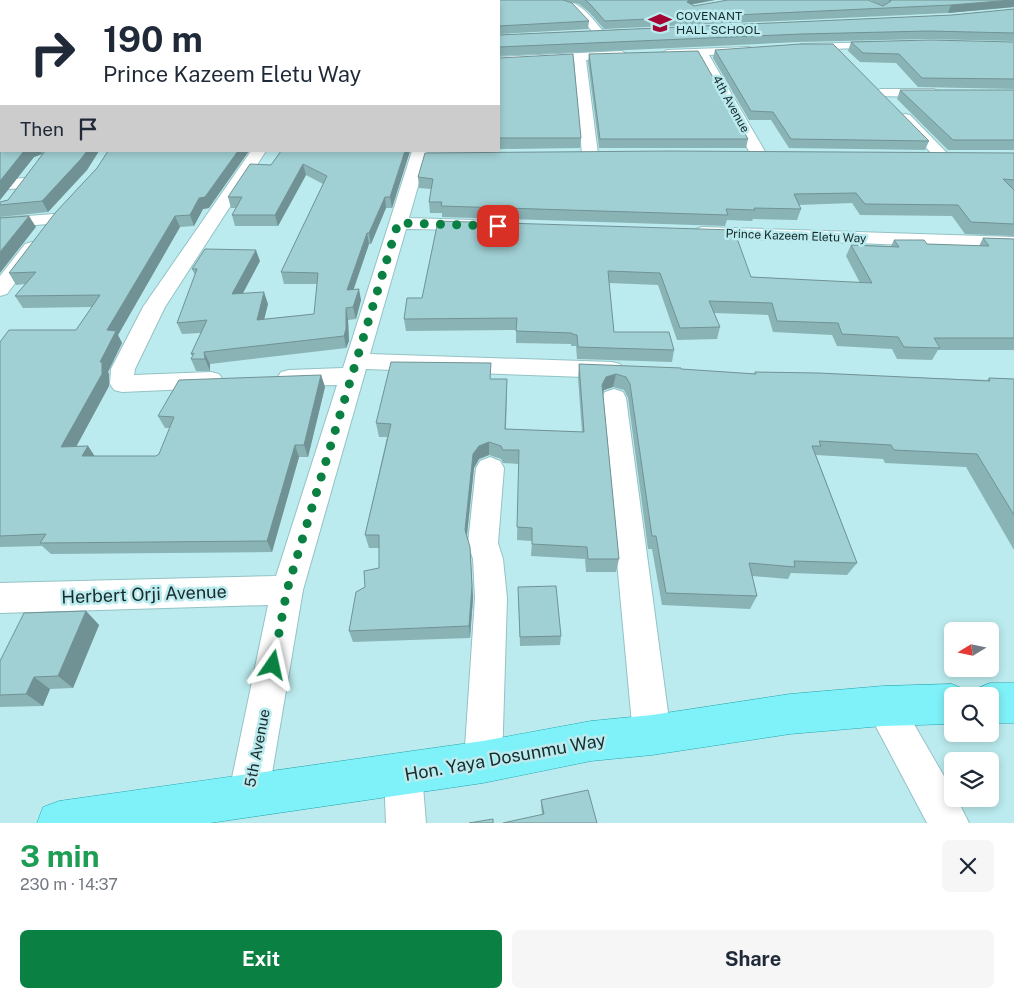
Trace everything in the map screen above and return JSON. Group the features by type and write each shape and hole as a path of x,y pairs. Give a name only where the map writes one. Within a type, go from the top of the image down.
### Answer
{"main road":[{"path":"999,703 1014,703"},
{"name":"Hon. Yaya Dosunmu Way","path":"59,823 155,816 248,797 483,762 591,741 652,735 790,714 883,706 944,704"}],"street":[{"path":"560,0 563,3 577,7 604,34 581,35"},
{"path":"789,47 899,45"},
{"path":"835,47 848,60"},
{"path":"652,54 760,49"},
{"name":"4th Avenue","path":"702,53 767,155 740,155"},
{"path":"500,61 633,54"},
{"path":"580,58 590,154"},
{"path":"942,156 877,89 949,93"},
{"path":"235,379 122,384 123,369 154,307 258,152"},
{"name":"5th Avenue","path":"248,797 287,590 398,223 426,154"},
{"path":"571,154 609,154"},
{"path":"922,156 960,156"},
{"path":"13,199 35,168"},
{"path":"0,185 24,183"},
{"path":"0,290 54,219 68,204"},
{"path":"0,223 54,219"},
{"path":"398,223 488,226"},
{"name":"Prince Kazeem Eletu Way","path":"686,232 1014,243"},
{"path":"271,378 353,369 630,370"},
{"path":"614,398 652,735"},
{"path":"483,762 491,598 488,559 484,543 490,468"},
{"name":"Herbert Orji Avenue","path":"0,598 287,590"},
{"path":"883,706 949,823"},
{"path":"403,774 406,823"}],"building":[{"path":"500,0 563,0 572,3 589,21 500,26"},
{"path":"585,0 689,0 687,2 694,6 728,0 868,0 883,6 891,1 889,0 1012,0 951,5 605,21"},
{"path":"1014,9 1014,33 929,31 801,34 500,47 500,35 952,15"},
{"path":"930,40 1014,42 1014,79 922,78 899,54 863,53 851,42"},
{"path":"801,44 833,44 929,141 791,139 773,112 751,111 715,50"},
{"path":"698,51 748,139 600,139 589,54"},
{"path":"573,54 581,138 500,138 500,58"},
{"path":"900,90 1014,90 1014,140 953,140"},
{"path":"669,151 1014,153 1014,180 1003,179 1014,190 1014,224 971,222 958,205 865,204 856,193 794,194 801,209 726,209 728,215 441,206 442,202 429,202 433,179 418,177 425,153"},
{"path":"0,152 23,152 0,181"},
{"path":"44,152 86,152 42,201 0,205 0,202 8,200"},
{"path":"107,152 237,152 205,197 199,198 190,215 175,216 107,330 116,331 100,362 102,362 102,374 61,447 88,446 82,456 156,456 159,454 174,417 158,416 179,380 321,375 304,445 295,445 267,541 40,543 46,534 0,536 0,342 9,330 76,330 100,295 15,296 36,272 9,273 55,213 97,168"},
{"path":"280,152 405,152 390,197 385,197 369,233 367,233 347,290 359,289 353,307 346,308 344,336 204,352 205,359 191,359 194,353 191,354 207,320 177,323 197,269 192,269 205,249 256,250 232,294 264,292 257,320 314,314 318,273 281,272 327,176 303,164 275,215 232,215 242,197 228,197 250,164 271,165"},
{"path":"29,216 0,252 0,218"},
{"path":"438,221 734,230 751,277 872,283 851,245 899,247 894,240 924,240 927,244 989,246 983,238 1014,239 1014,338 934,338 940,348 904,347 898,337 842,334 838,323 777,321 772,303 709,301 720,327 680,328 660,273 608,271 614,332 669,332 674,350 578,347 577,335 572,333 516,331 517,318 404,319 407,298 422,298"},
{"path":"391,362 491,363 490,379 507,379 505,429 584,432 579,364 681,368 756,374 755,372 818,373 990,381 989,378 1014,379 1014,515 977,454 894,450 891,445 819,441 821,446 812,446 857,563 794,561 795,567 749,563 757,596 666,593 656,536 652,536 630,384 626,377 616,374 606,377 602,385 619,559 588,559 587,547 532,544 532,528 517,527 519,450 503,450 501,446 489,442 479,446 473,454 465,530 470,547 472,586 469,626 349,631 356,592 365,587 364,571 379,568 379,535 365,535 391,424 376,423"},
{"path":"556,586 561,636 520,637 518,587"},
{"path":"86,611 58,676 34,677 26,694 0,695 0,661 24,613"},
{"path":"588,790 597,823 503,823 544,814 541,800"},
{"path":"493,819 493,823 469,823"}],"place":[{"name":"COVENANT HALL SCHOOL","path":"660,23"}],"route":[{"path":"273,665 287,590 398,223 498,226"}]}
